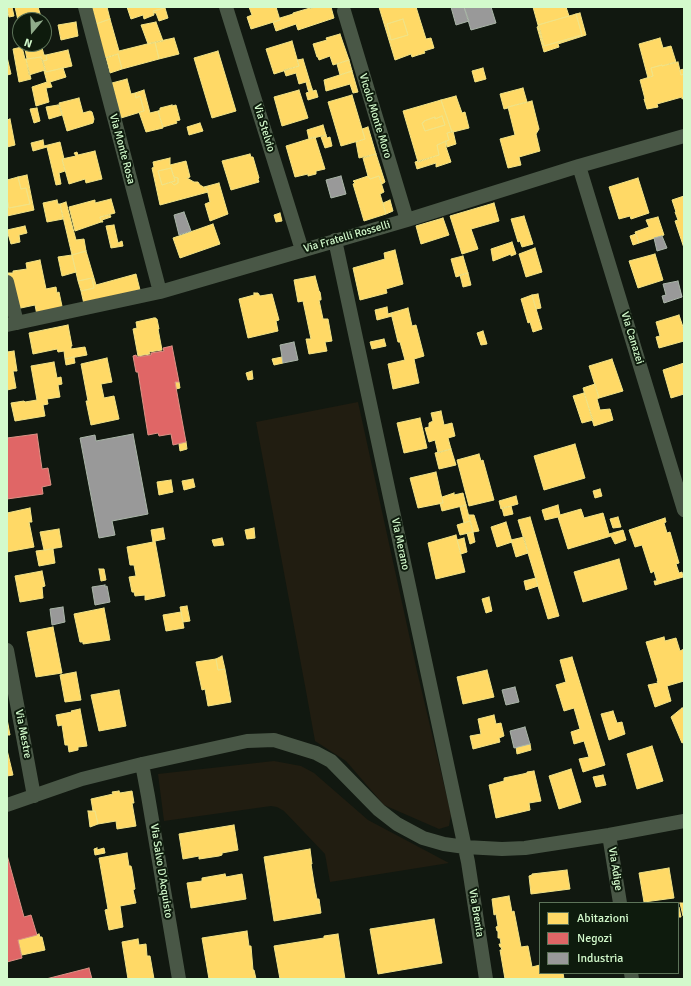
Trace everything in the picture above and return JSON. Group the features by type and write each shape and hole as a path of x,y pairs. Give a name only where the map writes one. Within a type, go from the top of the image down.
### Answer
{"street":[{"name":"Via Monte Rosa","path":"84,7 160,292"},
{"name":"Via Stelvio","path":"226,7 302,250"},
{"name":"Vicolo Monte Moro","path":"344,11 407,220"},
{"name":"Via Fratelli Rosselli","path":"12,324 160,292 407,220 579,166 684,136"},
{"name":"Via Canazei","path":"579,166 684,510"},
{"name":"Via Merano","path":"335,240 465,847"},
{"path":"7,282 12,324"},
{"name":"Via Mestre","path":"7,650 34,796"},
{"path":"7,804 82,779 142,764 247,742 274,740 316,753 331,761 379,810 397,824 423,838 444,844 502,849 525,848 609,835 684,821"},
{"name":"Via Salvo D'Acquisto","path":"142,764 179,979"},
{"name":"Via Adige","path":"609,835 620,902"},
{"name":"Via Brenta","path":"465,847 486,979"}],"shaded area":[{"path":"358,402 417,671 451,814 449,826 439,829 384,805 346,761 315,741 256,422"},
{"path":"274,761 301,766 314,773 368,820 449,863 330,882 325,854 284,811 277,807 271,806 164,821 158,774"}],"building: Abitazioni":[{"path":"7,7 12,7 12,16 9,17"},
{"path":"15,7 38,7 40,12 16,12"},
{"path":"92,7 107,7 110,19 96,24"},
{"path":"127,7 165,8 153,11 154,15 144,19 143,15 131,19"},
{"path":"249,7 276,7 280,20 251,29 247,17 252,15"},
{"path":"315,7 331,7 334,18 298,30 296,24 276,31 273,22 293,13"},
{"path":"379,7 416,7 426,39 431,38 434,48 424,51 425,53 412,57 411,54 395,60","holes":["403,19 408,35 391,40 387,24"]},
{"path":"533,7 566,7 569,16 538,25"},
{"path":"165,8 168,18 159,21 156,13 153,11"},
{"path":"580,13 586,35 558,44 559,47 544,52 537,27 539,26 544,46 582,35 576,14"},
{"path":"576,14 582,35 544,46 538,25"},
{"path":"110,19 119,51 155,42 159,59 122,69 118,54 104,58 96,24"},
{"path":"403,19 408,35 391,40 387,24"},
{"path":"76,22 78,36 61,40 58,25"},
{"path":"156,22 163,41 148,44 141,25"},
{"path":"340,34 349,60 333,65 330,56 319,60 313,44"},
{"path":"174,38 179,54 159,59 155,42"},
{"path":"660,38 663,48 671,46 676,62 651,68 653,76 648,78 639,44"},
{"path":"292,41 299,66 274,74 266,49"},
{"path":"68,50 72,66 46,72 43,61 47,60 46,55"},
{"path":"218,51 236,111 212,118 194,58"},
{"path":"14,52 23,52 31,79 19,82"},
{"path":"26,52 43,52 44,55 46,55 47,60 43,61 41,57 27,59"},
{"path":"118,54 122,69 110,73 106,58"},
{"path":"7,57 11,74 7,75"},
{"path":"41,57 45,70 29,75 26,59"},
{"path":"303,59 312,89 308,90 306,82 299,84 296,73 286,76 284,70 299,66 297,60"},
{"path":"349,60 352,71 340,75 337,64"},
{"path":"678,62 681,75 684,74 684,98 682,99 682,97 657,104 658,107 647,109 640,80 653,76 651,68"},
{"path":"63,68 66,77 50,82 52,87 46,88 49,102 36,106 32,87 47,82 45,70 46,72"},
{"path":"483,68 486,79 475,82 472,71"},
{"path":"684,69 684,74 681,75 680,70"},
{"path":"352,71 358,92 353,93 350,84 326,91 324,80"},
{"path":"127,79 131,94 135,93 136,98 140,96 144,111 121,118 112,83"},
{"path":"523,88 527,102 504,109 500,94"},
{"path":"312,89 313,91 316,90 318,97 308,100 306,93 309,92 308,90"},
{"path":"144,90 150,113 158,111 163,128 146,132 139,112 144,111 140,96 136,98 135,93"},
{"path":"299,90 308,118 282,126 274,97"},
{"path":"352,95 365,139 341,146 328,102"},
{"path":"456,96 462,113 465,112 469,128 452,132 441,100"},
{"path":"79,98 83,113 90,111 92,112 94,119 93,123 67,131 59,103"},
{"path":"441,100 452,132 447,133 449,140 437,145 439,155 418,162 403,111","holes":["442,116 445,125 425,131 422,123 435,117 435,119"]},
{"path":"532,101 539,129 536,134 540,151 519,157 521,165 508,168 500,139 515,135 508,107"},
{"path":"59,105 62,115 49,119 46,107"},
{"path":"176,105 180,120 176,121 177,123 163,127 158,111 160,108"},
{"path":"37,108 40,121 34,123 30,109"},
{"path":"442,116 445,125 425,131 422,123 424,121"},
{"path":"10,119 15,145 7,147 7,120"},
{"path":"200,123 203,131 189,135 187,127"},
{"path":"323,125 326,135 309,139 307,130"},
{"path":"368,127 376,154 359,158 356,142 365,139 362,129"},
{"path":"453,131 456,144 447,147 446,141 449,140 447,133"},
{"path":"326,135 327,138 330,137 332,146 325,148 321,137"},
{"path":"315,137 325,169 316,171 316,174 295,177 286,146"},
{"path":"43,140 44,146 60,142 65,171 59,173 61,184 56,185 47,147 33,151 31,143"},
{"path":"446,141 446,147 451,162 436,167 436,163 417,169 415,162 439,155 437,145"},
{"path":"95,151 102,179 86,183 85,179 69,184 62,159 76,156 74,153 77,152 78,155"},
{"path":"250,154 251,157 253,157 259,182 231,190 222,161"},
{"path":"376,154 385,182 382,184 379,176 370,179 363,158"},
{"path":"170,158 170,165 186,161 190,177 187,178 194,182 198,182 207,189 208,192 160,205 152,168 154,167 153,162","holes":["171,168 174,177 178,178 178,183 174,185 171,182 162,185 158,171"]},
{"path":"171,168 175,181 162,185 158,171"},
{"path":"27,175 34,210 7,216 7,199 9,208 30,204 26,188 21,189 18,177"},
{"path":"368,176 370,179 379,176 384,192 380,194 386,214 364,221 353,184 355,183 353,181"},
{"path":"18,177 21,189 26,188 30,204 9,208 7,199 7,180"},
{"path":"174,177 178,178 178,183 174,185 171,182 175,181"},
{"path":"638,178 649,213 631,219 630,216 619,219 609,187"},
{"path":"219,183 228,214 210,221 205,204 210,202 207,189 204,187"},
{"path":"684,196 684,248 675,221 678,220 672,200"},
{"path":"111,199 115,213 100,217 101,222 75,231 69,207 95,200 95,203"},
{"path":"57,200 58,204 60,204 63,219 47,222 43,203"},
{"path":"390,200 393,211 386,214 383,203"},
{"path":"66,202 76,240 84,239 86,251 72,255 60,204"},
{"path":"494,203 499,221 471,229 478,249 462,254 450,216"},
{"path":"280,213 282,221 276,222 274,215"},
{"path":"110,215 111,217 102,220 103,222 101,222 100,217"},
{"path":"524,216 533,244 522,247 520,241 518,242 511,219"},
{"path":"658,217 664,235 639,243 635,232 649,227 646,220"},
{"path":"443,218 449,235 421,244 416,226"},
{"path":"213,224 220,244 180,258 173,238"},
{"path":"114,225 118,243 122,241 123,246 111,248 106,226"},
{"path":"25,226 27,233 19,235 20,242 11,244 7,230"},
{"path":"636,234 639,243 633,245 630,236"},
{"path":"512,242 516,254 511,256 511,254 493,261 491,249"},
{"path":"535,248 542,272 526,277 519,254"},
{"path":"395,250 403,284 386,289 387,293 360,300 353,268 385,259 384,253"},
{"path":"86,251 96,285 136,274 140,290 84,304 81,291 94,288 92,278 78,281 72,255"},
{"path":"655,254 663,280 638,288 629,261"},
{"path":"72,255 76,272 62,276 58,257"},
{"path":"463,256 468,273 456,277 451,259"},
{"path":"40,260 46,289 56,287 57,293 59,292 63,311 37,315 35,305 16,309 8,273 27,269 26,263"},
{"path":"468,273 471,285 463,287 460,275"},
{"path":"315,276 320,292 321,300 319,300 323,319 328,319 332,341 325,342 327,351 309,354 306,339 311,339 303,301 298,302 294,280"},
{"path":"92,278 94,288 81,291 78,281"},
{"path":"254,293 258,293 260,296 272,294 279,320 276,321 278,331 248,338 239,299 254,295"},
{"path":"538,294 541,308 536,309 532,295"},
{"path":"532,295 542,329 533,332 530,322 528,323 521,299"},
{"path":"387,307 388,314 391,313 392,316 377,320 375,310"},
{"path":"408,308 412,326 416,325 424,356 414,359 419,383 393,389 388,364 405,360 400,342 398,342 391,313"},
{"path":"679,315 684,330 684,341 659,348 656,337 660,336 656,322"},
{"path":"154,318 157,319 162,350 149,352 150,354 138,356 133,329 137,328 136,322"},
{"path":"68,325 72,346 71,349 85,347 87,355 65,359 64,351 58,352 57,349 33,354 29,333"},
{"path":"483,331 487,344 481,345 477,333"},
{"path":"384,339 386,346 372,349 370,342"},
{"path":"14,351 17,371 13,371 16,388 7,390 7,352"},
{"path":"74,357 75,363 66,365 65,359"},
{"path":"282,357 283,363 274,365 272,359"},
{"path":"107,358 112,382 101,384 104,398 114,396 119,419 91,425 81,364"},
{"path":"612,359 623,391 599,398 589,366"},
{"path":"54,362 57,378 61,377 62,384 58,385 60,397 47,399 48,404 43,405 45,416 15,421 11,403 37,400 31,366"},
{"path":"684,363 684,394 671,398 663,370"},
{"path":"252,371 253,379 248,380 246,373"},
{"path":"175,382 179,382 180,388 176,389"},
{"path":"595,384 599,398 597,399 600,410 610,409 613,420 594,426 583,388"},
{"path":"584,393 593,420 582,423 573,396"},
{"path":"441,411 444,425 452,423 455,436 448,438 451,449 438,453 435,440 429,442 425,428 429,427 429,423 433,421 431,413"},
{"path":"420,418 427,448 404,453 397,423"},
{"path":"186,442 187,449 180,451 179,444"},
{"path":"575,444 585,478 544,490 534,456"},
{"path":"451,449 456,465 439,469 435,453"},
{"path":"479,454 481,461 483,460 494,500 469,506 457,460"},
{"path":"436,472 443,503 418,508 410,478"},
{"path":"193,479 195,487 184,490 182,481"},
{"path":"171,480 173,492 159,495 157,482"},
{"path":"600,489 602,496 595,498 593,491"},
{"path":"454,493 454,495 463,493 466,505 442,511 440,503 443,503 442,497"},
{"path":"516,496 518,504 501,509 499,501"},
{"path":"466,505 470,521 464,523 460,507"},
{"path":"558,505 560,515 581,509 584,518 603,513 609,534 623,530 626,540 615,544 611,536 568,549 558,517 545,520 542,510"},
{"path":"511,506 513,514 504,516 502,508"},
{"path":"30,508 32,522 29,522 34,547 7,552 7,513"},
{"path":"469,515 474,515 479,531 473,532"},
{"path":"530,517 559,616 548,619 518,520"},
{"path":"618,517 621,527 613,528 610,519"},
{"path":"665,518 666,522 664,523 667,533 670,532 679,563 676,564 679,573 682,572 683,577 655,585 654,581 657,581 654,571 651,573 642,545 635,547 629,530"},
{"path":"470,521 473,532 460,535 457,525"},
{"path":"506,522 512,542 497,547 491,527"},
{"path":"163,528 165,539 155,541 165,596 145,600 145,595 135,596 134,592 132,592 129,577 136,576 134,565 130,565 127,547 153,542 151,530"},
{"path":"254,528 255,538 247,539 245,530"},
{"path":"59,529 62,547 44,550 40,532"},
{"path":"473,532 475,542 470,544 467,533"},
{"path":"456,535 465,572 436,579 428,543"},
{"path":"524,537 528,553 516,557 511,540"},
{"path":"222,538 224,545 214,546 212,540"},
{"path":"464,538 467,552 461,554 457,540"},
{"path":"53,549 55,563 39,566 36,551"},
{"path":"619,559 627,589 583,602 574,572"},
{"path":"99,569 104,569 106,580 101,581"},
{"path":"42,571 45,586 42,587 43,598 20,602 15,576"},
{"path":"536,578 538,586 526,590 524,581"},
{"path":"489,597 492,611 486,613 482,599"},
{"path":"187,606 190,621 183,622 180,607"},
{"path":"104,608 110,640 83,644 83,642 80,642 74,614"},
{"path":"181,612 184,628 166,631 163,615"},
{"path":"53,627 62,673 36,677 27,632"},
{"path":"664,637 665,641 676,638 680,651 684,649 684,681 667,686 671,701 655,707 648,685 658,683 658,681 646,642"},
{"path":"222,656 225,669 218,670 216,659"},
{"path":"572,657 605,765 583,772 579,759 589,757 584,741 574,744 571,732 580,729 574,708 564,711 556,685 566,682 560,660"},
{"path":"216,659 218,670 225,669 231,702 208,706 205,689 202,690 196,662"},
{"path":"487,670 494,697 463,704 457,677"},
{"path":"76,672 81,700 65,702 60,675"},
{"path":"119,690 126,726 99,731 91,695"},
{"path":"684,708 684,742 682,743 671,717"},
{"path":"80,709 87,746 78,747 78,750 69,752 68,745 65,745 62,725 58,726 56,715"},
{"path":"613,711 617,723 622,722 625,734 609,740 601,714"},
{"path":"494,715 496,724 501,723 504,736 499,738 500,742 473,749 470,736 481,734 478,719"},
{"path":"7,719 10,735 7,735"},
{"path":"530,744 531,750 517,754 516,747"},
{"path":"652,746 663,781 637,789 627,754"},
{"path":"7,750 13,775 7,776"},
{"path":"571,769 581,802 559,809 549,776"},
{"path":"534,771 541,801 529,803 530,810 496,818 489,785 504,781 504,778"},
{"path":"603,775 606,785 596,787 593,777"},
{"path":"119,791 120,793 132,791 134,803 132,803 136,826 117,829 116,821 98,824 95,811 93,811 91,799 113,794 112,792"},
{"path":"88,811 95,811 98,824 90,827"},
{"path":"234,825 238,850 222,853 222,855 219,856 199,859 199,856 183,859 179,834"},
{"path":"97,848 97,850 104,848 105,853 95,855 94,849"},
{"path":"310,849 314,883 317,899 319,899 321,913 274,921 264,857"},
{"path":"127,853 129,866 131,866 132,870 135,889 133,890 136,903 120,906 123,927 109,930 105,910 108,909 99,858"},
{"path":"669,868 674,898 644,902 639,873"},
{"path":"567,870 570,889 531,894 529,876 532,874"},
{"path":"225,874 226,877 242,874 246,899 191,908 187,883 202,881 202,878"},
{"path":"509,896 512,912 514,911 521,947 528,946 532,967 539,965 539,974 563,974 564,979 505,979 500,950 502,950 499,944 501,944 500,938 498,938 498,931 496,927 498,926 496,914 494,915 492,899"},
{"path":"680,903 684,903 683,916"},
{"path":"434,919 442,963 378,974 370,929"},
{"path":"247,931 249,946 251,946 253,970 256,979 209,979 202,938"},
{"path":"39,934 40,937 42,937 45,950 22,955 18,940"},
{"path":"338,934 345,979 280,979 274,946 324,938 324,936"},
{"path":"138,939 139,945 146,944 147,956 150,956 154,979 128,979 122,942"}],"building: Negozi":[{"path":"172,346 179,382 175,382 186,442 173,445 171,434 159,436 158,433 148,435 138,372 136,372 133,356 136,355 137,357 151,355 151,353 164,351 163,348"},
{"path":"37,434 42,469 48,468 51,485 42,487 43,494 7,499 7,438"},
{"path":"7,855 24,917 31,915 37,935 18,940 22,958 7,962"},
{"path":"89,968 92,979 46,979"}],"building: Industria":[{"path":"451,7 464,7 469,21 456,25"},
{"path":"464,7 491,7 496,23 471,30"},
{"path":"341,176 346,194 331,198 326,180"},
{"path":"184,212 191,231 179,235 174,215"},
{"path":"662,236 667,248 657,251 654,238"},
{"path":"678,281 682,297 664,303 662,296 666,295 663,284"},
{"path":"294,342 298,360 283,363 280,345"},
{"path":"133,434 148,514 112,521 115,535 99,538 80,438 95,435 96,441"},
{"path":"105,585 105,587 107,586 110,602 95,605 92,587"},
{"path":"63,607 65,622 52,625 50,609"},
{"path":"515,687 519,702 506,705 502,690"},
{"path":"525,727 530,744 514,748 510,731"}]}
